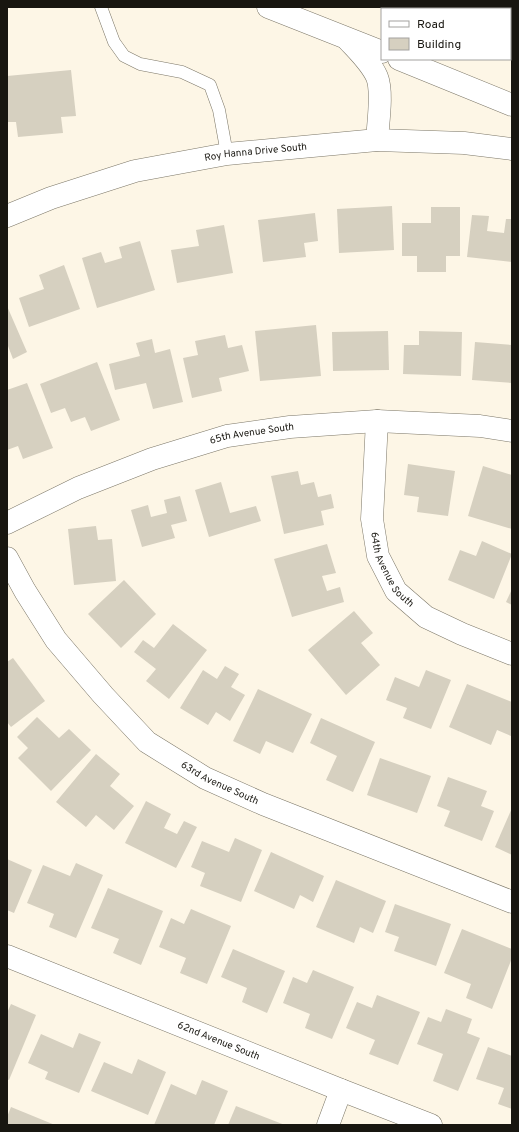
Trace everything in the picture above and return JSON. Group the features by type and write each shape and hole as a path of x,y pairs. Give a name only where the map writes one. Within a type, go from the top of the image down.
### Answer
{"street":[{"path":"268,7 381,52"},
{"path":"344,37 365,58 377,77 380,97 377,140"},
{"path":"402,60 512,105"},
{"name":"Roy Hanna Drive South","path":"7,216 51,198 135,171 227,154 377,140 464,143 512,149"},
{"name":"65th Avenue South","path":"7,523 78,488 152,459 227,436 290,427 377,421 480,426 512,431"},
{"name":"64th Avenue South","path":"377,421 372,519 378,556 396,591 426,617 462,634 512,654"},
{"name":"63rd Avenue South","path":"7,558 24,591 56,640 103,695 147,742 205,778 255,801 512,902"},
{"name":"62nd Avenue South","path":"7,956 431,1125"},
{"path":"328,1125 341,1090"}],"lane":[{"path":"101,7 114,42 124,56 140,64 182,72 210,85 219,110 227,154"}],"building":[{"path":"474,7 512,7 512,37 511,8"},
{"path":"71,70 76,116 61,117 63,133 18,137 16,122 7,122 7,76"},
{"path":"392,206 394,250 339,253 337,209"},
{"path":"431,207 460,207 460,256 446,256 446,272 417,272 417,256 402,256 402,223 431,223"},
{"path":"315,213 318,241 304,243 306,257 263,262 258,220"},
{"path":"472,215 489,216 487,231 504,233 506,219 512,219 512,262 467,257"},
{"path":"224,225 233,273 177,283 171,250 199,246 196,230"},
{"path":"140,241 155,290 97,308 82,258 101,252 105,263 122,258 119,247"},
{"path":"64,265 80,309 29,327 19,298 44,289 39,275"},
{"path":"7,306 27,352 13,359 8,346 7,347"},
{"path":"316,325 321,376 260,381 255,331"},
{"path":"388,331 389,370 333,371 332,332"},
{"path":"419,331 462,332 461,376 403,374 404,345 419,345"},
{"path":"225,335 228,348 242,345 249,371 219,378 222,391 192,398 183,358 198,355 195,341"},
{"path":"152,339 155,353 170,349 183,402 153,409 146,383 115,390 109,364 140,356 136,343"},
{"path":"475,342 512,345 512,383 472,380"},
{"path":"97,362 120,420 91,431 85,417 71,422 65,408 51,413 40,384"},
{"path":"27,383 53,448 23,459 18,446 7,450 7,390"},
{"path":"408,464 455,471 448,516 417,512 419,497 404,495"},
{"path":"483,466 512,475 512,529 468,516"},
{"path":"298,471 301,485 314,482 318,497 331,494 334,508 321,511 324,525 284,534 271,476"},
{"path":"221,482 230,513 256,506 261,521 209,537 195,490"},
{"path":"180,496 187,521 171,525 175,538 142,547 131,510 148,505 151,517 167,513 164,500"},
{"path":"96,526 98,540 112,539 116,581 74,585 68,529"},
{"path":"482,541 512,554 494,599 448,580 460,550 476,556"},
{"path":"327,544 336,573 322,576 327,591 340,587 344,602 292,617 274,559"},
{"path":"124,580 156,614 121,648 88,614"},
{"path":"512,589 512,605 506,602"},
{"path":"354,611 373,633 361,643 380,665 346,695 308,650"},
{"path":"173,624 207,650 169,699 146,681 156,669 134,652 143,640 154,648"},
{"path":"13,658 45,701 11,727 7,722 7,662"},
{"path":"225,666 239,674 231,687 245,695 230,721 216,712 208,725 180,708 203,670 217,679"},
{"path":"426,670 451,680 431,729 403,718 407,708 386,700 395,677 419,687"},
{"path":"467,684 512,702 511,736 497,730 491,745 449,727"},
{"path":"258,689 312,714 293,753 266,741 260,754 233,741"},
{"path":"37,717 59,738 69,729 91,750 51,791 18,758 28,748 17,737"},
{"path":"321,718 375,742 353,792 326,780 337,756 310,743"},
{"path":"96,754 120,774 110,786 134,806 114,830 96,815 86,827 56,802"},
{"path":"380,758 431,776 417,813 367,795"},
{"path":"448,777 487,791 481,806 494,811 482,841 444,826 450,811 437,806"},
{"path":"146,801 171,814 164,828 177,834 184,821 197,827 176,868 125,843"},
{"path":"512,808 512,855 495,847"},
{"path":"235,838 262,850 241,902 200,886 205,873 191,867 202,841 229,852"},
{"path":"271,852 324,876 313,902 300,895 294,909 254,891"},
{"path":"7,859 32,870 14,913 7,910"},
{"path":"76,863 103,875 76,938 49,927 54,914 27,903 43,865 70,876"},
{"path":"336,880 386,901 373,933 360,927 354,943 316,927"},
{"path":"108,888 163,911 141,965 113,953 119,939 91,928"},
{"path":"395,904 451,924 436,966 394,951 399,937 385,932"},
{"path":"191,909 231,926 207,984 180,973 186,958 159,947 171,918 184,924"},
{"path":"462,929 512,949 512,958 492,1009 466,998 471,984 444,973"},
{"path":"233,949 285,971 267,1013 242,1002 247,988 221,977"},
{"path":"313,970 354,987 332,1039 305,1028 310,1014 283,1003 293,977 307,983"},
{"path":"377,995 420,1012 398,1065 369,1054 375,1040 346,1028 357,1002 372,1008"},
{"path":"11,1004 36,1015 9,1080 7,1079 7,1013"},
{"path":"446,1009 472,1019 467,1033 480,1038 458,1091 433,1081 443,1054 417,1044 428,1017 441,1022"},
{"path":"79,1033 101,1042 79,1093 45,1079 48,1072 28,1063 41,1034 73,1048"},
{"path":"488,1047 512,1056 512,1109 498,1104 504,1088 476,1079"},
{"path":"138,1059 166,1072 148,1115 91,1091 104,1062 132,1074"},
{"path":"202,1080 228,1091 214,1125 154,1125 171,1084 196,1095"},
{"path":"236,1106 285,1125 228,1125"},
{"path":"11,1107 55,1125 7,1125 7,1117"}]}
